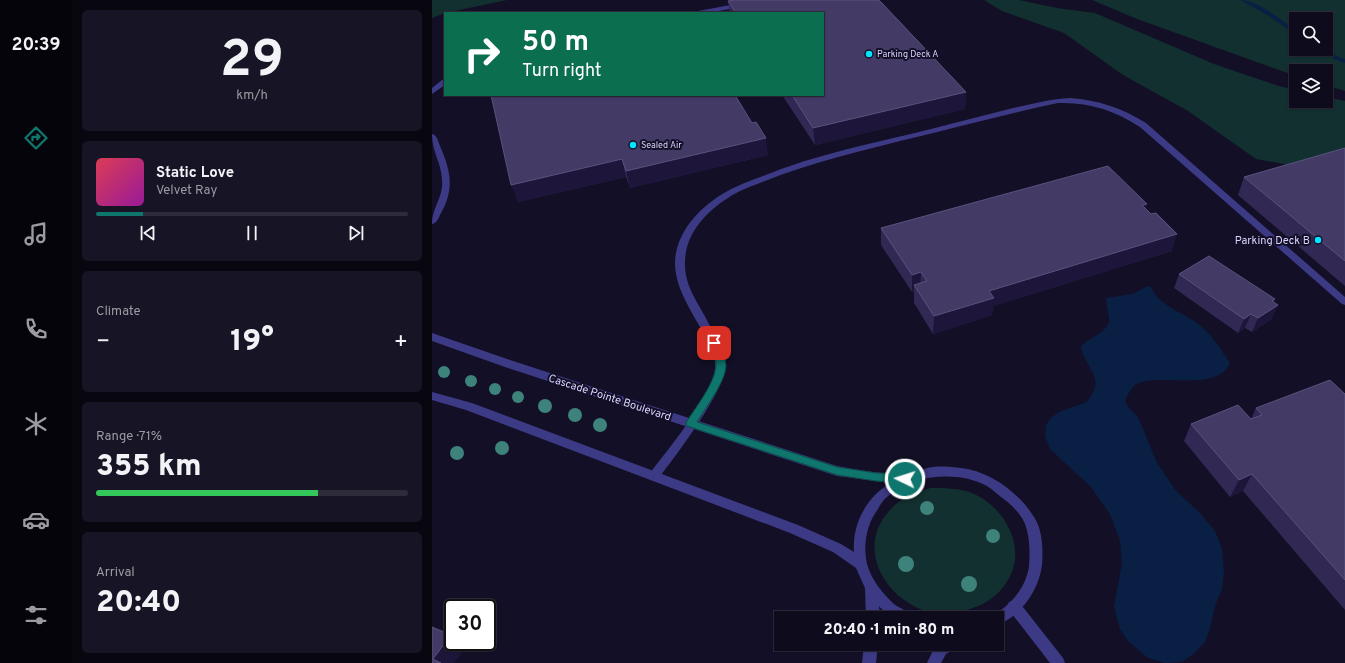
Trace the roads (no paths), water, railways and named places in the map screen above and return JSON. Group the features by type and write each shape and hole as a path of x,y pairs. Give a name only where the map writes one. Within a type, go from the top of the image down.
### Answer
{"street":[{"path":"703,12 768,0"},
{"path":"432,92 444,83"},
{"path":"654,476 691,424 719,376 721,366 714,343 681,279 679,264 681,247 689,230 699,217 728,194 782,171 832,155 1051,102 1068,100 1093,102 1107,106 1133,118 1345,302"},
{"path":"432,136 447,174 448,184 437,213 432,221"},
{"name":"Cascade Pointe Boulevard","path":"432,337 509,364 837,471 876,477 905,479"},
{"path":"432,396 468,406 794,529 837,548 860,564"},
{"path":"894,611 871,588 860,564 859,539 866,516 882,494 905,479 933,472 962,472 990,482 1013,499 1030,521 1038,548 1034,576 1022,599 1004,615"},
{"path":"871,588 873,611"},
{"path":"1014,606 1058,663"},
{"path":"869,663 870,651"},
{"path":"934,663 940,651"}],"water":[{"path":"1148,286 1151,287 1155,294 1167,305 1201,326 1217,343 1230,363 1223,372 1213,378 1200,380 1145,381 1135,385 1125,400 1129,408 1138,417 1157,463 1176,491 1199,512 1215,531 1222,549 1224,572 1222,589 1215,606 1210,628 1205,642 1192,655 1182,662 1165,663 1148,658 1129,642 1120,629 1114,607 1122,563 1120,541 1110,514 1091,487 1050,449 1045,436 1046,425 1051,418 1059,412 1087,402 1095,388 1096,383 1093,372 1084,357 1081,347 1105,329 1108,325 1109,318 1106,298 1132,294"}],"waterway":[{"path":"1243,0 1271,15 1289,28"},
{"path":"1333,56 1345,61"}],"place":[{"name":"Parking Deck A","path":"869,54"},
{"name":"Sealed Air","path":"633,145"},
{"name":"Parking Deck B","path":"1318,240"}]}
